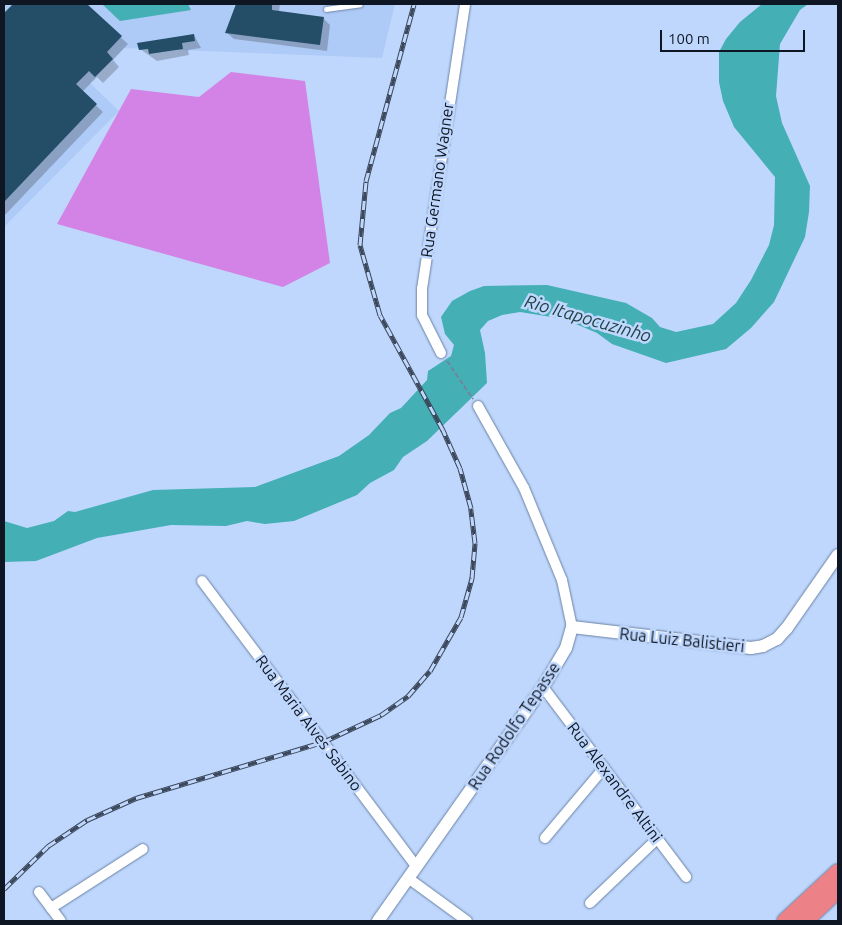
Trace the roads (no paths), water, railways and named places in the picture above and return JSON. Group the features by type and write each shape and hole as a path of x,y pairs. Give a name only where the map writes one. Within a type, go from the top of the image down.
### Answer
{"highway":[{"path":"785,921 838,872"},
{"path":"805,921 838,890"}],"street":[{"name":"Rua Germano Wagner","path":"441,353 422,314 422,289 464,4"},
{"name":"Rua Rodolfo Tepasse","path":"378,921 544,687 566,648 572,627 562,580 524,488 478,406"},
{"name":"Rua Luiz Balistieri","path":"572,627 751,648 762,646 777,639 787,628 838,555"},
{"name":"Rua Maria Alves Sabino","path":"202,581 416,866"},
{"name":"Rua Alexandre Altini","path":"544,687 686,878"},
{"path":"545,838 604,768"},
{"path":"590,903 657,839"},
{"path":"51,908 143,848"},
{"path":"408,878 468,921"},
{"path":"40,892 61,921"}],"lane":[{"path":"326,9 360,4"}],"water":[{"path":"102,4 188,4 191,10 120,21"},
{"name":"Rio Itapocuzinho","path":"762,4 808,4 800,10 780,44 776,96 782,123 810,186 809,212 805,237 774,302 751,328 726,349 666,363 612,344 597,333 564,319 520,312 502,315 488,321 480,330 485,353 487,383 427,441 403,457 394,470 370,483 357,495 294,521 265,524 247,521 226,526 171,525 97,538 36,561 4,562 4,521 27,528 54,521 68,511 75,512 153,490 255,487 339,456 369,435 390,413 401,408 427,380 428,371 451,356 454,345 445,334 441,317 452,301 484,286 547,285 626,303 652,318 660,327 676,332 713,324 736,303 751,280 769,245 774,225 775,177 734,127 723,101 719,82 719,52 726,39 740,22"}],"railway":[{"path":"4,889 48,846 87,820 136,798 323,742 381,715 408,696 430,671 461,617 472,578 475,543 471,508 460,468 443,430 380,315 360,245 366,181 414,4"}]}
